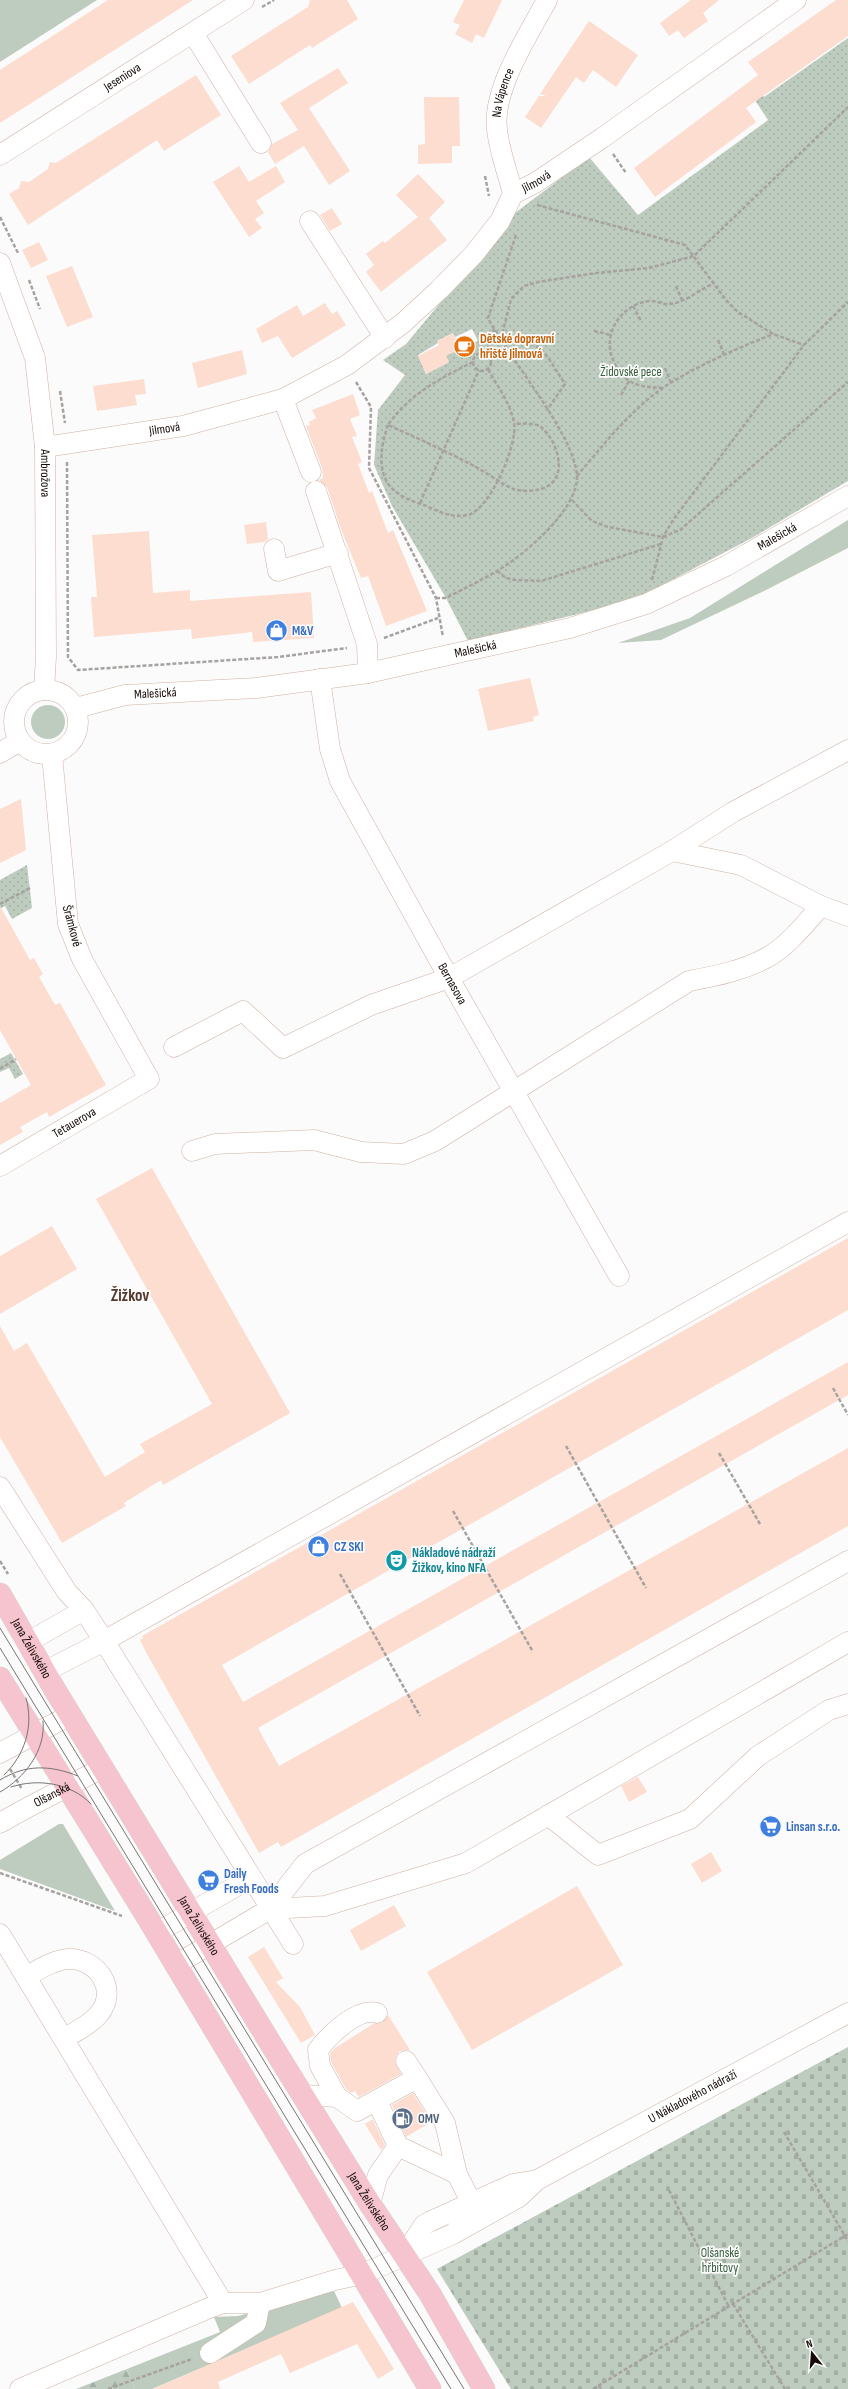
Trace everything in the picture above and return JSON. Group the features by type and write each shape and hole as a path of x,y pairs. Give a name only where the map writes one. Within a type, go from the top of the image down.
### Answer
{"main road":[{"name":"Jana Želivského","path":"0,1594 44,1672 302,2095 370,2204 405,2254 430,2294 484,2389"},
{"path":"0,1678 35,1732 363,2274 430,2389"}],"street":[{"name":"Jeseniova","path":"0,155 244,0"},
{"name":"Na Vápence","path":"513,194 497,128 500,95 513,63 547,0"},
{"name":"Jilmová","path":"45,447 183,426 283,399 347,365 385,338 421,307 474,254 506,212 513,194 535,183 602,138 796,0"},
{"path":"193,33 261,143"},
{"path":"310,221 385,338"},
{"name":"Ambrožova","path":"0,263 35,358 45,447 46,657 44,690"},
{"path":"283,399 314,482 367,644 368,673"},
{"name":"Malešická","path":"76,708 125,694 256,688 368,673 447,657 570,628 646,604 726,566 848,496"},
{"path":"274,549 278,571 338,554"},
{"name":"Bernasova","path":"320,679 330,749 340,781 449,978 619,1276"},
{"path":"44,690 63,694 76,708 79,719 78,731 72,741 64,749 52,755 34,752 20,741 15,730 14,719 17,708 23,699 33,693 44,690"},
{"path":"0,753 20,741"},
{"path":"174,1047 243,1011 283,1048 371,1005 449,978 672,851 733,812 848,750"},
{"name":"Šrámkové","path":"52,755 68,924 82,959 149,1079"},
{"path":"672,851 740,865 822,906 848,916"},
{"path":"192,1151 215,1144 314,1140 361,1152 404,1154 435,1141 689,981 732,972 766,958 797,933 822,906"},
{"name":"Tetauerova","path":"0,1166 149,1079"},
{"path":"44,1672 104,1641 848,1222"},
{"path":"0,1487 67,1592 84,1610 104,1641 292,1944"},
{"path":"175,1965 270,1909 305,1864 848,1561"},
{"path":"28,1642 84,1610"},
{"path":"270,1909 324,1906 466,1863 848,1642"},
{"path":"548,1815 598,1854 690,1819 758,1756 829,1710 848,1704"},
{"path":"0,1753 35,1732 70,1715"},
{"name":"Olšanská","path":"0,1823 30,1804 68,1788 102,1767"},
{"path":"156,1933 250,1878"},
{"path":"0,1934 64,2039 132,2166 223,2304"},
{"path":"26,1977 52,1963 67,1959 79,1960 91,1964 99,1971 106,1991 105,2002 100,2013 90,2022 64,2039"},
{"path":"377,2013 369,2010 360,2013 324,2042 318,2050 320,2066 337,2097 357,2111 417,2078"},
{"name":"U Nákladového nádraží","path":"405,2254 434,2244 453,2234 519,2197 537,2180 848,2013"},
{"path":"406,2061 445,2123 457,2174 471,2202 468,2216 453,2234"},
{"path":"302,2095 337,2097"},
{"path":"376,2101 398,2146 457,2174"},
{"path":"370,2204 378,2175 398,2146"},
{"name":"U Nákladového nádraží","path":"405,2254 424,2225 471,2202 513,2184 537,2180"},
{"path":"20,2389 223,2304 260,2303 335,2280 363,2274 405,2254"},
{"path":"210,2353 256,2323 260,2303"}],"path":[{"path":"501,339 511,299 524,286 538,282 596,273 649,268 694,256 848,107"},
{"path":"513,194 530,204 685,245 726,300 738,312 773,334 804,345"},
{"path":"0,217 20,256"},
{"path":"436,598 446,598 512,562 547,530 572,500 576,476 571,454 547,410 488,318 517,231"},
{"path":"29,278 42,313"},
{"path":"663,388 642,387 620,375 610,355 611,335 617,318 633,306 650,301 670,304 682,300 714,283"},
{"path":"676,286 682,300"},
{"path":"646,604 663,537 672,520 804,345 848,302"},
{"path":"633,306 641,321"},
{"path":"485,355 494,329"},
{"path":"594,331 611,335"},
{"path":"576,476 615,431 663,388 724,354 773,334"},
{"path":"501,339 518,340 537,346 543,351 565,384 547,410"},
{"path":"718,340 724,354"},
{"path":"477,355 485,355 490,363 488,369 509,407 514,424 510,451 498,479 480,509 470,514 458,516 445,514 399,494 385,478 381,459 382,442 388,425 395,414 429,384 473,362 477,355"},
{"path":"473,362 475,367 479,370 488,369"},
{"path":"665,368 671,383"},
{"path":"420,503 442,449 479,370"},
{"path":"355,379 371,407 369,468 436,598 438,618 444,638"},
{"path":"621,395 630,381"},
{"path":"572,500 585,516 599,524 663,537 680,530 691,522 848,382"},
{"path":"60,385 67,443 68,657 78,670 278,657 367,644 438,618"},
{"path":"388,425 442,449 498,479 513,489 529,490 546,487 556,479 560,469 559,459 548,435 540,426 514,424"},
{"path":"497,571 506,578 515,580 541,580 661,544"},
{"path":"0,904 30,888"},
{"path":"0,1069 16,1059"},
{"path":"833,1388 848,1415"},
{"path":"566,1446 646,1588"},
{"path":"719,1453 760,1524"},
{"path":"453,1511 533,1652"},
{"path":"340,1574 420,1716"},
{"path":"0,1873 126,1917"},
{"path":"784,2132 847,2235 848,2241"},
{"path":"669,2190 729,2307"},
{"path":"593,2389 847,2235"},
{"path":"733,2304 785,2389"},
{"path":"108,2389 210,2353"},
{"path":"599,2385 601,2389"}],"green space":[{"path":"0,0 97,0 0,62"},
{"name":"Židovské pece","path":"848,38 848,481 750,539 649,592 602,608 468,641 446,598 392,506 374,465 378,410 405,375 383,360 406,344 515,213 589,157 638,215 768,120 747,88 753,83 764,97","holes":["472,329 478,341 445,355 449,362 426,374 418,355 438,343 437,341 453,333 455,337"]},
{"path":"848,520 848,548 764,591 661,640 618,643 690,618"},
{"path":"45,705 51,705 60,710 64,716 64,728 60,734 51,739 45,739 36,734 31,725 31,719 36,710"},
{"path":"27,865 32,908 12,919 5,906 0,909 0,880"},
{"path":"11,1053 23,1074 15,1079 9,1068 0,1072 0,1059"},
{"path":"59,1824 63,1824 115,1911 0,1869 0,1860"},
{"name":"Olšanské hřbitovy","path":"848,2047 848,2389 511,2389 437,2269"},
{"path":"334,2291 342,2308 152,2389 135,2389 127,2369 220,2332 214,2317 238,2316"},
{"path":"127,2369 135,2389 76,2389"}],"building":[{"path":"108,0 193,0 0,123 0,70"},
{"path":"310,0 347,0 358,19 312,48 310,45 249,84 231,56 308,7"},
{"path":"464,0 502,0 484,38 476,34 472,43 455,34 460,25 453,22"},
{"path":"691,0 719,0 703,13 708,21 684,38 678,30 669,36 660,23"},
{"path":"836,0 848,0 848,36 746,108 756,122 655,197 634,168 758,75 748,62"},
{"path":"589,21 638,55 616,87 593,70 584,83 576,77 541,128 525,117 539,96 546,96 540,94"},
{"path":"338,68 348,83 309,108 350,171 329,185 304,146 275,164 268,152 272,144 298,130 280,103"},
{"path":"196,75 221,115 164,151 157,140 28,225 9,194 19,188 21,181 29,182 48,169 50,162 56,163"},
{"path":"424,97 459,97 460,146 452,146 452,163 418,164 418,145 425,144"},
{"path":"239,166 249,182 276,166 285,182 256,201 264,213 255,219 262,228 249,237 213,182"},
{"path":"418,174 445,202 429,218 447,240 381,292 366,272 374,265 366,254 383,241 385,243 418,217 396,195"},
{"path":"332,208 342,224 330,231 320,215"},
{"path":"39,242 48,260 31,268 22,250"},
{"path":"72,266 93,317 67,327 46,276"},
{"path":"325,303 332,314 337,311 346,325 292,358 278,336 262,343 256,329 297,305 303,316"},
{"path":"453,333 461,349 446,356 449,362 426,374 418,356 439,345 437,341"},
{"path":"242,350 247,374 198,388 192,363"},
{"path":"144,379 146,394 135,395 137,405 97,411 93,386"},
{"path":"353,394 360,415 350,419 357,436 352,437 362,462 358,464 369,493 372,491 388,533 393,530 427,611 386,626 368,576 361,578 341,529 327,487 319,480 323,478 322,468 306,426 310,425 309,422 316,418 312,410"},
{"path":"266,522 268,539 265,542 247,544 244,525"},
{"path":"149,531 153,593 190,590 190,601 311,592 314,638 253,642 252,632 192,639 191,629 94,637 91,597 97,597 92,535"},
{"path":"530,678 539,715 533,717 534,721 488,731 478,689"},
{"path":"21,799 26,850 0,863 0,809"},
{"path":"0,906 30,960 34,958 43,974 39,977 55,1005 60,1003 106,1085 49,1117 47,1112 20,1127 23,1132 0,1145 0,1103 31,1085 0,1030"},
{"path":"152,1168 290,1413 163,1485 161,1480 124,1503 126,1506 62,1543 0,1437 0,1326 14,1351 27,1343 105,1477 145,1452 140,1444 212,1404 96,1199"},
{"path":"52,1226 77,1269 0,1314 0,1256"},
{"path":"848,1238 848,1310 222,1665 243,1702 848,1362 848,1395 258,1728 279,1766 848,1448 848,1526 281,1847 278,1842 259,1853 147,1654 140,1640 143,1638 142,1636"},
{"path":"638,1777 647,1792 629,1802 621,1786"},
{"path":"711,1852 722,1871 702,1883 691,1864"},
{"path":"577,1886 623,1965 472,2050 427,1972"},
{"path":"394,1905 406,1926 361,1951 350,1930"},
{"path":"264,1947 283,1978 276,1982 300,2007 315,2035 301,2043 248,1957"},
{"path":"388,2015 410,2050 400,2051 396,2056 395,2062 401,2074 359,2097 355,2091 351,2093 346,2089 331,2062 330,2053 335,2048 373,2024 382,2023"},
{"path":"413,2093 431,2122 406,2137 392,2105"},
{"path":"373,2119 385,2145 381,2150 365,2124"},
{"path":"353,2302 394,2369 378,2379 357,2344 290,2373 281,2354 218,2382 220,2389 153,2389"}],"tram line":[{"path":"0,1628 464,2389"},
{"path":"0,1648 451,2389"},
{"path":"4,1775 17,1758 26,1740 29,1719 26,1698"},
{"path":"0,1792 18,1779 32,1762 41,1742 43,1721"},
{"path":"0,1780 19,1771 38,1768 48,1768 68,1772 78,1776"},
{"path":"11,1787 32,1783 54,1784 74,1791 91,1804"}],"place":[{"name":"Dětské dopravní hřiště Jilmová","path":"465,346"},
{"name":"M&V","path":"276,631"},
{"name":"CZ SKI","path":"319,1547"},
{"name":"Nákladové nádraží Žižkov, kino NFA","path":"397,1560"},
{"name":"Linsan s.r.o.","path":"771,1827"},
{"name":"Daily Fresh Foods","path":"208,1881"},
{"name":"OMV","path":"403,2119"}],"district":[{"name":"Žižkov","path":"130,1296"}]}
